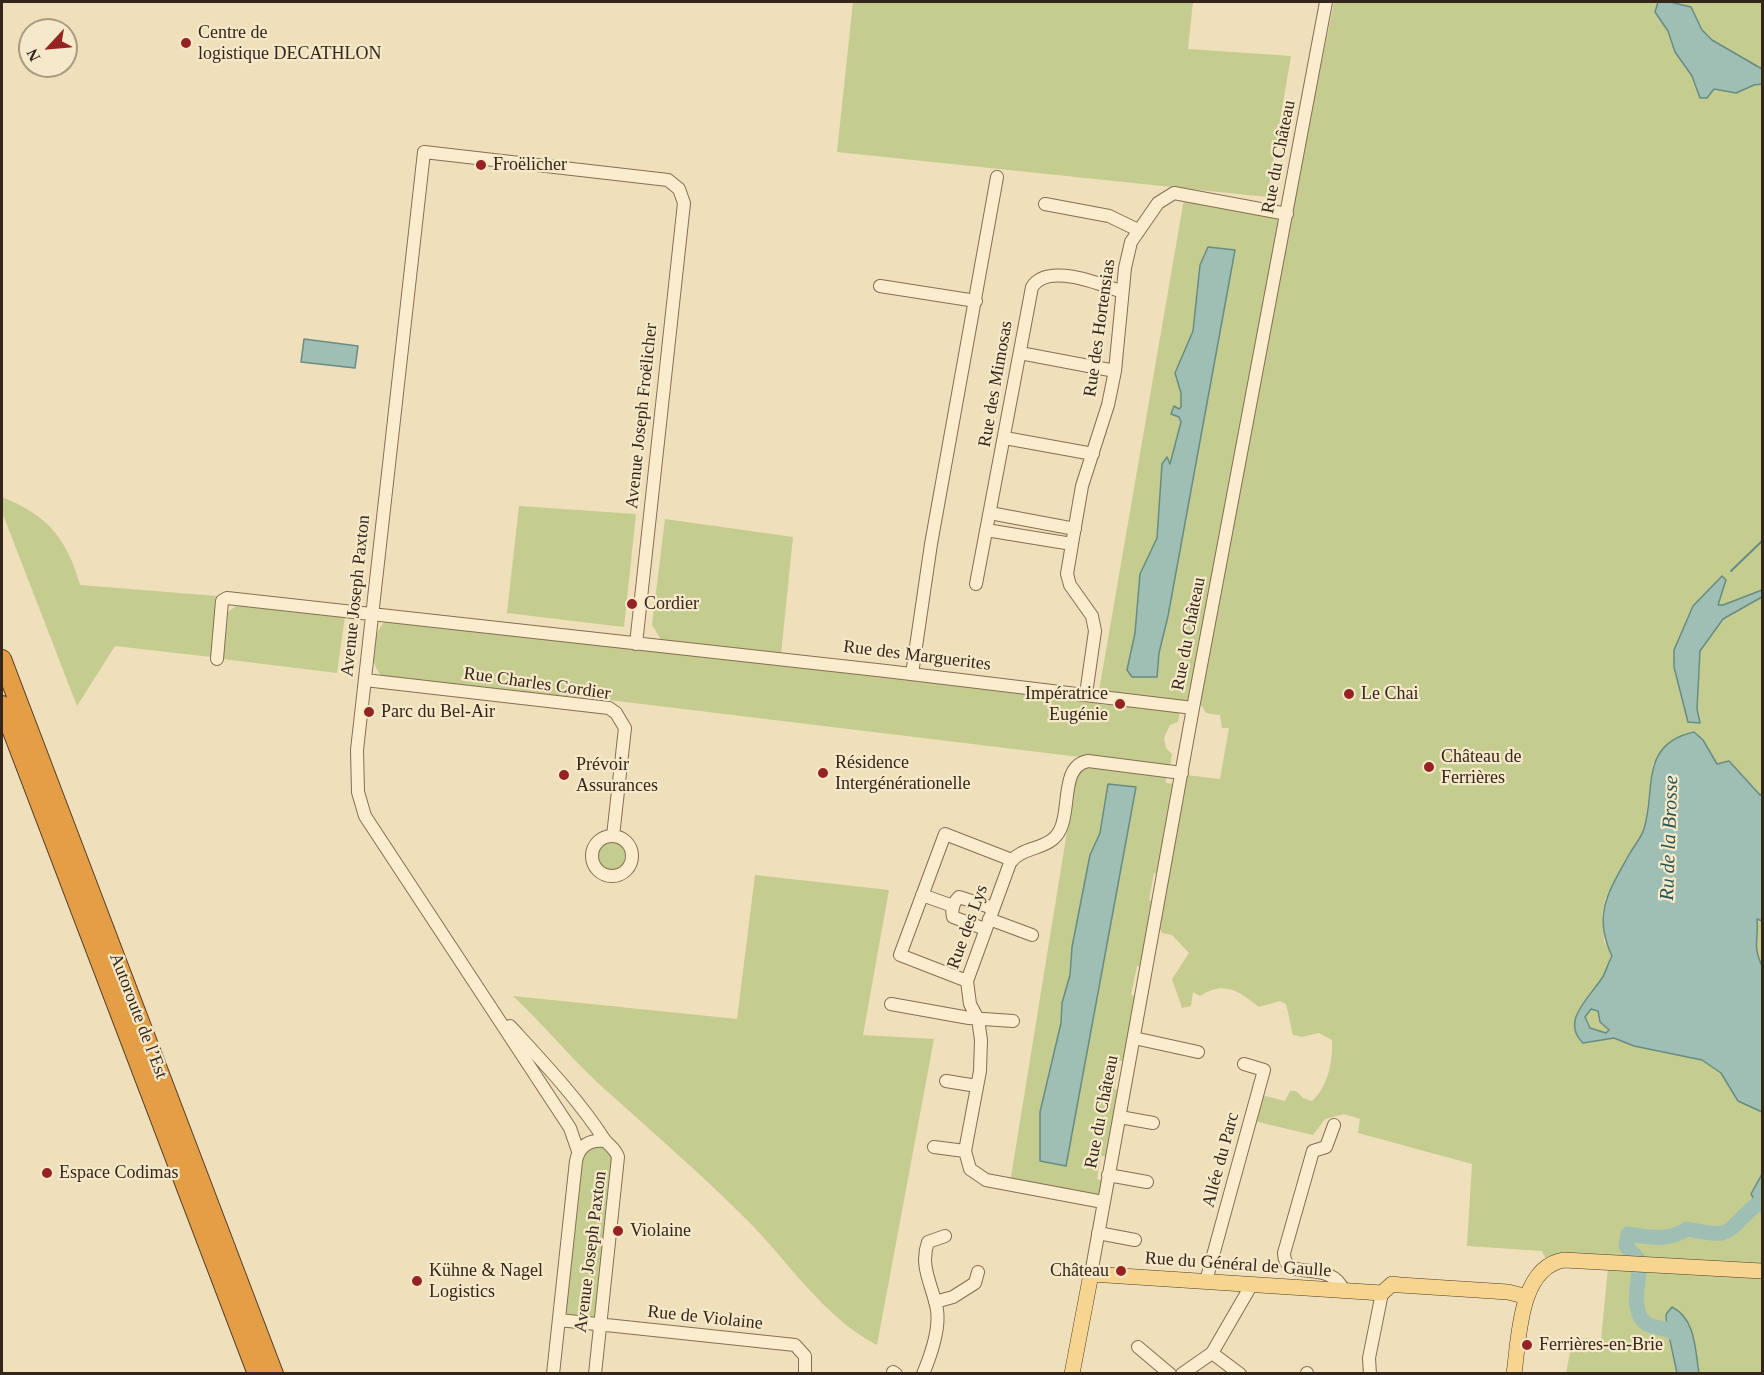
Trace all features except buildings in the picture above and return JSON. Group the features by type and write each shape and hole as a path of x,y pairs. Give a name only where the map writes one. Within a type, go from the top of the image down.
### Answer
{"highway":[{"name":"Autoroute de l’Est","path":"2,659 274,1374"},
{"name":"Autoroute de l’Est","path":"2,705 257,1374"}],"main road":[{"path":"1514,1374 1524,1296 1553,1263 1564,1260 1762,1271"},
{"name":"Rue du Général de Gaulle","path":"1091,1274 1382,1293 1392,1284 1508,1292 1524,1296"},
{"path":"1072,1374 1091,1274"}],"street":[{"name":"Rue du Château","path":"1091,1274 1193,708 1326,2"},
{"name":"Avenue Joseph Paxton","path":"424,152 356,762 358,792 365,816 381,845 492,1007 570,1128 578,1151 553,1374"},
{"name":"Avenue Joseph Froëlicher","path":"424,152 668,180 679,189 684,203 636,644"},
{"path":"912,674 931,544 997,177"},
{"name":"Rue des Hortensias","path":"1086,694 1095,631 1092,616 1070,585 1067,574 1082,486 1108,405 1115,371 1122,322 1122,292 1129,251 1138,230 1158,203 1174,193 1287,214"},
{"path":"1045,204 1109,216 1138,230"},
{"name":"Rue des Mimosas","path":"976,584 1032,287 1040,277 1072,277 1122,292"},
{"path":"880,286 976,301"},
{"path":"1020,353 1115,371"},
{"path":"1005,438 1093,454"},
{"path":"990,513 1075,529"},
{"path":"986,530 1072,544"},
{"path":"216,659 222,601 227,598 636,644"},
{"name":"Rue des Marguerites","path":"636,644 1193,708"},
{"name":"Rue Charles Cordier","path":"365,680 609,708 616,713 625,728 613,836"},
{"path":"967,981 900,955 945,834 1012,860 1022,852 1051,841 1059,833 1067,810 1064,776 1078,764 1088,761 1182,773"},
{"name":"Rue des Lys","path":"965,1151 977,1086 981,1040 978,1019 970,1004 967,981 1012,860"},
{"path":"922,895 953,906"},
{"path":"989,919 953,917 953,906 959,897 989,919 1032,935"},
{"path":"891,1004 978,1019 1013,1021"},
{"name":"Avenue Joseph Paxton","path":"492,1007 583,1110 605,1141 615,1150 619,1166 595,1374"},
{"path":"1134,1038 1198,1052"},
{"name":"Allée du Parc","path":"1206,1281 1264,1070 1244,1064"},
{"path":"946,1081 977,1086"},
{"path":"1120,1117 1153,1123"},
{"path":"1334,1125 1326,1148 1313,1151 1284,1253 1284,1262 1295,1269 1328,1273 1339,1280 1344,1291"},
{"name":"Avenue Joseph Paxton","path":"578,1151 593,1141 605,1141"},
{"path":"934,1147 965,1151 970,1169 986,1180 1103,1202"},
{"path":"1108,1175 1147,1182"},
{"path":"1098,1233 1135,1240"},
{"path":"923,1374 935,1338 937,1313 925,1272 924,1254 928,1242 945,1236"},
{"path":"935,1302 953,1297 975,1283 978,1272"},
{"path":"1182,1374 1212,1353 1252,1284"},
{"path":"1370,1374 1369,1358 1382,1293"},
{"name":"Rue de Violaine","path":"559,1320 795,1345 803,1352 806,1362 804,1374"},
{"path":"1138,1347 1170,1374"},
{"path":"1212,1353 1240,1374"}],"green space":[{"path":"853,2 1193,2 1188,49 1291,56 1267,197 837,152"},
{"path":"1334,2 1762,2 1762,794 1760,795 1729,761 1718,765 1703,740 1653,763 1644,830 1605,899 1602,914 1604,941 1612,956 1602,978 1580,1006 1576,1021 1580,1041 1586,1043 1614,1038 1634,1046 1702,1060 1721,1073 1738,1101 1762,1112 1762,1174 1751,1194 1757,1204 1762,1203 1762,1373 1566,1373 1573,1337 1601,1340 1608,1268 1560,1263 1545,1258 1542,1251 1467,1246 1472,1164 1358,1133 1360,1119 1344,1114 1325,1119 1313,1135 1254,1121 1261,1095 1285,1101 1290,1091 1296,1091 1303,1098 1312,1101 1326,1081 1332,1056 1332,1040 1319,1033 1302,1037 1293,1035 1286,1004 1280,1001 1259,1007 1238,992 1224,988 1209,991 1200,996 1193,992 1191,1006 1182,1008 1172,979 1189,953 1172,935 1162,933 1158,926 1186,775 1220,779 1229,728 1222,728 1220,715 1206,713 1202,706 1189,702 1099,691 1184,199 1292,222 1290,217"},
{"path":"2,497 31,512 53,530 69,554 80,585 217,596 211,657 115,646 77,706 2,512"},
{"path":"519,506 636,514 624,627 507,613"},
{"path":"665,519 793,537 781,654 662,641 652,625"},
{"path":"236,606 345,616 337,673 223,659 228,612"},
{"path":"396,620 1098,699 1099,704 1125,707 1127,702 1180,710 1178,722 1170,725 1164,738 1166,748 1172,754 1170,767 1095,759 1094,755 1080,757 609,700 386,679 376,667 374,644 384,622"},
{"path":"1082,766 1166,774 1166,783 1175,784 1162,874 1154,873 1149,900 1157,902 1144,967 1137,966 1131,995 1139,997 1126,1061 1119,1061 1114,1089 1121,1091 1109,1157 1101,1156 1097,1179 1104,1181 1097,1197 1010,1183 1077,770"},
{"path":"611,842 621,846 625,856 621,866 611,870 601,866 597,856 601,846"},
{"path":"755,875 889,890 863,1035 934,1039 877,1345 840,1320 823,1304 747,1220 599,1084 513,996 737,1019"},
{"path":"1756,919 1762,921 1762,966 1756,947"},
{"path":"1591,1009 1598,1011 1602,1024 1609,1031 1606,1033 1590,1028 1585,1017"},
{"path":"601,1144 615,1158 597,1312 591,1319 567,1315 565,1309 581,1160 592,1145"}],"water":[{"path":"1658,2 1691,7 1702,30 1712,40 1762,69 1762,84 1736,93 1714,89 1707,98 1700,98 1692,76 1675,52 1668,31 1655,12"},
{"path":"1208,247 1235,250 1168,616 1159,653 1157,677 1132,677 1127,670 1135,633 1140,574 1157,538 1162,464 1167,457 1170,464 1181,422 1179,417 1171,414 1174,406 1179,409 1181,407 1181,393 1175,373 1193,331 1200,265"},
{"path":"304,339 358,346 355,368 301,362"},
{"path":"1722,576 1726,580 1718,605 1762,590 1762,597 1723,619 1700,651 1697,709 1700,723 1688,722 1674,667 1674,650 1693,606"},
{"path":"1694,732 1703,740 1717,764 1729,761 1760,795 1762,794 1762,921 1757,919 1756,942 1762,966 1762,1112 1738,1101 1721,1073 1702,1060 1634,1046 1614,1038 1583,1043 1577,1035 1575,1026 1579,1009 1602,978 1612,956 1603,928 1603,915 1610,891 1644,829 1657,758 1665,747 1677,738","holes":["1591,1009 1598,1011 1600,1022 1609,1030 1606,1033 1590,1028 1585,1017"]},
{"path":"1108,784 1136,787 1066,1166 1040,1161 1040,1112 1061,1023 1062,1003 1070,975 1072,947 1090,855 1100,833"},
{"path":"1762,1174 1762,1203 1757,1204 1751,1194"},
{"path":"1672,1307 1680,1312 1690,1327 1699,1373 1677,1373 1666,1319 1666,1314"}],"waterway":[{"name":"Ru de la Brosse","path":"1731,571 1762,541"},
{"name":"Ru de la Brosse","path":"1638,1259 1626,1246 1628,1234 1665,1237 1687,1229 1721,1233 1733,1227 1757,1204"},
{"name":"Ru de la Brosse","path":"1639,1271 1637,1307 1641,1318 1649,1325 1671,1331 1681,1340 1685,1352 1687,1374"}],"place":[{"name":"Centre de logistique DECATHLON","path":"186,43"},
{"name":"Froëlicher","path":"481,165"},
{"name":"Cordier","path":"632,604"},
{"name":"Le Chai","path":"1349,694"},
{"name":"Impératrice Eugénie","path":"1120,704"},
{"name":"Parc du Bel-Air","path":"369,712"},
{"name":"Château de Ferrières","path":"1429,767"},
{"name":"Résidence Intergénérationelle","path":"823,773"},
{"name":"Prévoir Assurances","path":"564,775"},
{"name":"Espace Codimas","path":"47,1173"},
{"name":"Violaine","path":"618,1231"},
{"name":"Château","path":"1121,1271"},
{"name":"Kühne & Nagel Logistics","path":"417,1281"},
{"name":"Ferrières-en-Brie","path":"1527,1345"}]}
